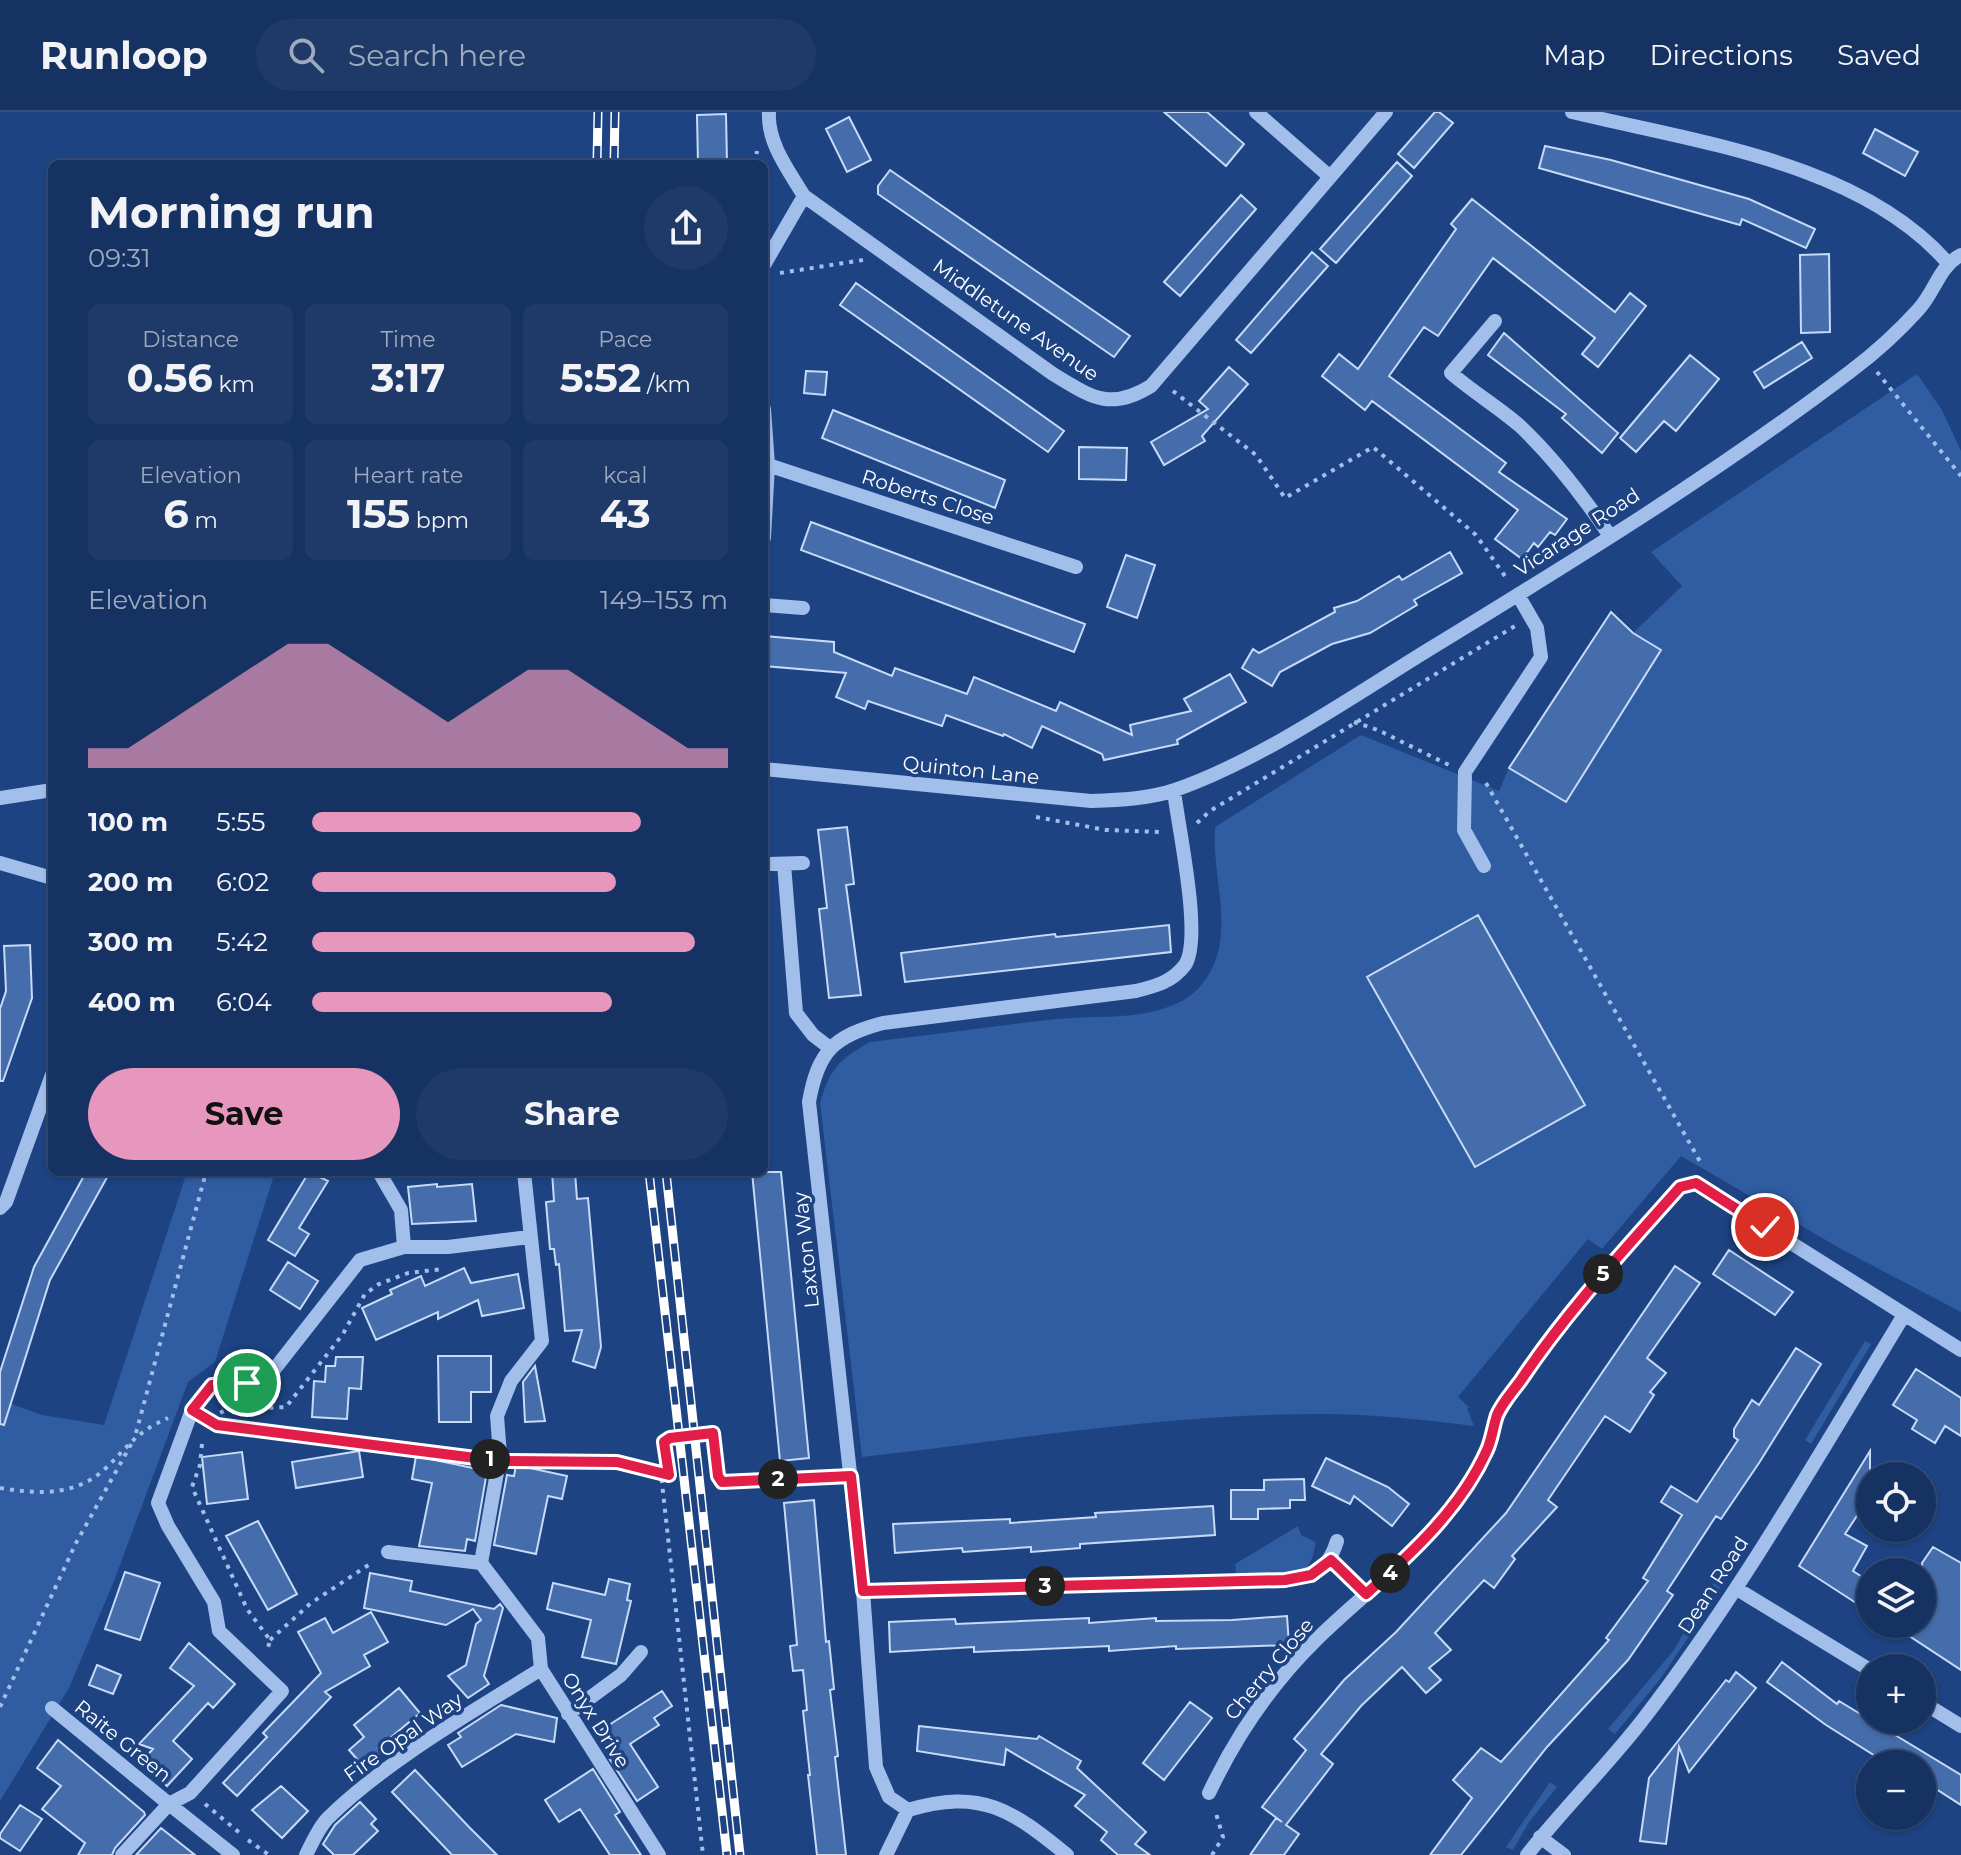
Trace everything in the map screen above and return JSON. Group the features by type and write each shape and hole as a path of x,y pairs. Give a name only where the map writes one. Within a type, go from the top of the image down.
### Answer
{"street":[{"name":"Middletune Avenue","path":"769,112 768,123 778,152 804,196 880,247 1031,358 1093,398 1117,400 1136,395 1151,386 1386,112"},
{"path":"1256,112 1329,176"},
{"path":"1572,112 1695,141 1831,180 1911,227 1926,238 1947,262 1961,255"},
{"path":"768,268 804,196"},
{"name":"Vicarage Road","path":"1174,791 1253,754 1518,595 1771,432 1864,361 1919,310 1947,262"},
{"path":"1495,321 1451,373 1518,424 1581,492 1610,536"},
{"name":"Roberts Close","path":"768,465 1076,567"},
{"path":"1484,866 1464,830 1465,772 1541,657 1537,628 1518,595"},
{"path":"768,605 803,608"},
{"name":"Quinton Lane","path":"768,769 1091,801 1133,799 1174,791"},
{"path":"0,798 48,791"},
{"path":"784,864 796,1013 813,1035 830,1048 846,1035 883,1023 1136,991 1170,981 1187,962 1192,912 1174,791"},
{"path":"0,863 48,877"},
{"path":"768,864 803,863"},
{"name":"Laxton Way","path":"830,1048 814,1074 809,1102 863,1591 876,1767 889,1797 908,1810"},
{"path":"0,1208 11,1189 48,1086"},
{"path":"381,1176 401,1210 404,1247"},
{"path":"388,1552 481,1563 499,1458 497,1416 511,1381 542,1341 524,1176"},
{"name":"Cherry Close","path":"1209,1793 1231,1748 1306,1651 1404,1561 1440,1521 1470,1480 1487,1449 1498,1413 1523,1375 1610,1265 1680,1187 1696,1183 1961,1350"},
{"path":"122,1855 169,1804 190,1793 282,1691 219,1631 214,1602 168,1526 158,1503 212,1385 247,1383 273,1371 360,1260 404,1247 448,1247 529,1237"},
{"name":"Dean Road","path":"1527,1855 1640,1724 1737,1589 1904,1315"},
{"path":"863,1591 1285,1580 1311,1575 1331,1560 1337,1541"},
{"name":"Onyx Drive","path":"481,1563 538,1638 541,1669 659,1855"},
{"path":"1737,1589 1856,1661"},
{"path":"568,1714 621,1675 641,1652"},
{"name":"Fire Opal Way","path":"306,1855 326,1820 362,1790 408,1755 541,1669"},
{"name":"Raite Green","path":"52,1708 233,1855"},
{"path":"1936,1711 1961,1726"},
{"path":"886,1855 908,1810 939,1801 987,1802 1028,1823 1067,1855"},
{"path":"1540,1837 1564,1855"}],"path":[{"path":"768,268 779,273 868,259 880,247"},
{"path":"1877,372 1961,476"},
{"path":"1156,378 1256,455 1285,498 1373,447 1476,535 1518,595"},
{"path":"1195,825 1210,811 1520,623"},
{"path":"1354,722 1378,730 1486,784 1704,1170"},
{"path":"0,1707 76,1543 136,1435 205,1176"},
{"path":"0,1488 42,1494 72,1487 104,1470 136,1435 198,1415 226,1410 286,1407 343,1334 365,1294 379,1284 408,1273 452,1267"},
{"path":"198,1415 217,1425 499,1458 617,1462 647,1467 669,1475 664,1442 670,1438 713,1433 718,1476 722,1482 851,1476"},
{"path":"198,1415 200,1465 192,1487 247,1609 270,1640"},
{"path":"661,1474 703,1855"},
{"path":"262,1670 270,1640 311,1603 388,1552"},
{"path":"190,1793 269,1855"},
{"path":"1209,1793 1223,1837 1212,1855"}],"shaded area":[{"path":"1917,374 1942,410 1961,451 1961,1312 1843,1250 1681,1156 1602,1249 1588,1239 1458,1397 1470,1408 1467,1408 1474,1426 1361,1415 1266,1415 1092,1429 862,1457 820,1103 837,1066 870,1042 1057,1019 1152,1012 1182,1001 1206,979 1219,948 1221,918 1215,827 1361,735 1499,791 1509,768 1566,802 1660,650 1633,633 1682,586 1651,552"},
{"path":"186,1176 274,1176 215,1362 188,1382 114,1581 69,1688 0,1801 0,1400 42,1415 104,1425"},
{"path":"1865,1341 1871,1344 1811,1444 1805,1440"},
{"path":"1298,1526 1301,1535 1316,1542 1307,1567 1283,1575 1236,1573 1235,1564"},
{"path":"1741,1539 1748,1544 1705,1612 1699,1607"},
{"path":"1689,1623 1696,1626 1661,1678 1615,1734 1608,1729 1674,1650"},
{"path":"1550,1782 1557,1787 1529,1822 1513,1850 1506,1847"}],"building":[{"path":"1164,112 1207,112 1244,144 1226,166"},
{"path":"1435,112 1453,123 1414,168 1398,154"},
{"path":"726,114 727,160 698,160 697,115"},
{"path":"849,117 871,160 847,172 826,129"},
{"path":"1875,129 1918,152 1905,176 1863,153"},
{"path":"1545,146 1611,160 1749,199 1815,229 1806,248 1742,219 1740,225 1539,168"},
{"path":"1397,162 1412,176 1336,263 1320,249"},
{"path":"890,170 1130,336 1114,357 878,194 878,186"},
{"path":"1241,195 1256,209 1180,296 1164,282"},
{"path":"1472,199 1615,312 1630,293 1646,306 1598,367 1582,354 1595,338 1493,258 1438,336 1424,327 1389,376 1506,463 1499,472 1567,519 1555,535 1550,532 1538,547 1534,543 1522,559 1495,539 1518,510 1372,401 1365,410 1322,376 1339,354 1358,369 1456,229 1451,224"},
{"path":"1312,252 1328,266 1251,353 1236,340"},
{"path":"1829,254 1830,332 1801,333 1800,255"},
{"path":"856,283 1064,431 1048,452 840,305"},
{"path":"1504,333 1618,433 1602,453 1562,418 1566,414 1488,355"},
{"path":"1802,342 1812,358 1764,388 1754,372"},
{"path":"1690,355 1719,379 1676,431 1664,421 1636,452 1620,438"},
{"path":"1229,367 1248,384 1202,436 1205,441 1164,465 1151,442 1208,409 1199,401"},
{"path":"806,371 827,372 825,395 804,393"},
{"path":"833,410 1005,480 995,508 822,438"},
{"path":"1079,447 1127,448 1126,480 1079,479"},
{"path":"811,522 1085,624 1074,652 801,550"},
{"path":"1450,552 1462,573 1414,600 1417,605 1370,633 1332,644 1280,672 1272,686 1242,668 1253,649 1259,653 1335,612 1334,608 1357,601 1399,576 1402,580"},
{"path":"1126,555 1155,565 1137,618 1107,607"},
{"path":"1611,612 1633,633 1661,650 1566,802 1509,768"},
{"path":"768,636 834,642 834,652 892,676 895,668 967,694 974,677 1056,711 1060,702 1132,735 1130,725 1191,711 1184,699 1230,674 1246,702 1177,740 1178,744 1104,760 1102,754 1042,726 1032,748 1004,734 946,715 942,726 868,701 865,709 836,697 846,673 768,666"},
{"path":"847,827 854,884 846,885 861,995 829,998 819,909 827,908 818,830"},
{"path":"1478,915 1585,1105 1475,1167 1367,977"},
{"path":"1169,925 1171,952 905,982 901,953 1055,934 1056,937"},
{"path":"30,945 32,998 3,1081 0,1081 0,1009 6,991 4,946"},
{"path":"768,1172 781,1172 809,1458 780,1461 752,1176 768,1176"},
{"path":"84,1176 108,1176 50,1280 4,1425 0,1424 0,1372 34,1267"},
{"path":"307,1176 317,1176 328,1181 299,1228 309,1234 295,1256 268,1240"},
{"path":"552,1176 575,1176 577,1199 588,1198 601,1347 595,1368 573,1361 582,1330 565,1331 559,1264 556,1265 554,1249 550,1249 546,1202 554,1201"},
{"path":"437,1184 437,1187 472,1184 476,1221 412,1224 408,1187"},
{"path":"1729,1250 1793,1292 1775,1315 1713,1274"},
{"path":"288,1262 318,1281 300,1309 270,1290"},
{"path":"1675,1266 1700,1283 1647,1358 1666,1373 1650,1392 1654,1395 1630,1432 1605,1416 1548,1500 1557,1507 1512,1556 1515,1559 1494,1588 1484,1580 1435,1633 1451,1650 1429,1668 1441,1680 1426,1693 1402,1667 1361,1706 1321,1754 1333,1764 1286,1825 1299,1834 1284,1855 1250,1855 1276,1818 1282,1822 1262,1807 1306,1750 1294,1739 1344,1680 1396,1632 1506,1513"},
{"path":"464,1268 471,1283 518,1274 524,1308 482,1316 478,1300 438,1319 438,1312 376,1340 362,1308 392,1294 390,1290 421,1276 425,1286"},
{"path":"1796,1348 1821,1364 1759,1463 1721,1519 1716,1516 1667,1591 1673,1595 1628,1660 1547,1747 1461,1855 1430,1855 1472,1798 1453,1780 1481,1748 1501,1762 1609,1640 1606,1638 1648,1581 1643,1578 1682,1515 1661,1502 1671,1486 1697,1502 1738,1440 1734,1437 1734,1429 1752,1400 1759,1405"},
{"path":"438,1356 491,1356 491,1392 471,1392 471,1422 439,1422"},
{"path":"336,1357 363,1357 361,1389 349,1388 347,1419 312,1417 314,1381 325,1382 326,1366 335,1366"},
{"path":"535,1366 545,1421 525,1422 523,1382"},
{"path":"1916,1369 1961,1398 1961,1436 1945,1426 1935,1443 1912,1429 1917,1420 1893,1405"},
{"path":"359,1451 363,1477 296,1488 292,1462"},
{"path":"242,1452 248,1499 207,1504 202,1457"},
{"path":"416,1456 487,1471 475,1541 467,1539 465,1551 419,1546 432,1483 412,1479"},
{"path":"1326,1458 1388,1487 1409,1504 1392,1526 1354,1496 1350,1504 1312,1486"},
{"path":"516,1465 567,1476 562,1499 548,1496 536,1554 494,1545 507,1475 514,1476"},
{"path":"1856,1474 1856,1517 1845,1534 1867,1546 1860,1558 1856,1558 1853,1571 1856,1573 1856,1603 1799,1566"},
{"path":"1304,1479 1305,1500 1290,1500 1290,1508 1258,1509 1258,1519 1231,1519 1231,1490 1264,1490 1264,1480"},
{"path":"814,1500 826,1642 829,1641 834,1689 830,1690 846,1855 817,1855 803,1711 807,1710 803,1670 793,1671 790,1646 797,1645 784,1503"},
{"path":"1213,1506 1215,1535 1080,1544 1080,1548 1031,1552 1031,1547 895,1553 893,1524 1010,1519 1010,1523 1096,1517 1095,1513"},
{"path":"258,1521 297,1594 268,1610 226,1536"},
{"path":"1933,1547 1961,1563 1961,1670 1912,1638 1936,1638 1936,1558 1925,1558"},
{"path":"125,1572 160,1583 140,1640 105,1629"},
{"path":"370,1573 412,1581 410,1591 494,1609 500,1604 503,1608 484,1676 489,1684 468,1698 448,1676 466,1665 476,1624 481,1620 473,1609 446,1625 364,1608"},
{"path":"609,1579 630,1584 627,1600 631,1601 616,1664 582,1657 591,1620 547,1609 553,1583 605,1595"},
{"path":"371,1612 388,1642 364,1655 370,1666 325,1692 331,1697 237,1796 223,1783 267,1737 263,1733 321,1673 298,1632 325,1618 333,1633"},
{"path":"1287,1616 1289,1645 1176,1649 1176,1646 1109,1651 1109,1646 974,1652 974,1647 890,1652 889,1622 955,1619 956,1624 1089,1618 1089,1623 1156,1618 1156,1621 1232,1620"},
{"path":"189,1643 235,1684 213,1708 208,1703 173,1741 192,1759 167,1786 141,1762 153,1749 139,1744 194,1686 170,1668"},
{"path":"1782,1662 1837,1704 1839,1701 1856,1711 1856,1734 1893,1734 1920,1750 1866,1750 1767,1682"},
{"path":"97,1665 121,1675 113,1694 89,1685"},
{"path":"1736,1672 1756,1688 1689,1772 1679,1747 1666,1844 1640,1841 1649,1778 1726,1680 1729,1682"},
{"path":"399,1688 420,1713 378,1748 382,1752 364,1767 349,1750 364,1737 354,1725"},
{"path":"662,1691 672,1706 654,1718 659,1725 630,1744 658,1787 637,1801 609,1758 614,1755 598,1732"},
{"path":"1190,1702 1212,1718 1164,1780 1143,1763"},
{"path":"501,1705 557,1718 554,1742 516,1734 462,1767 448,1745 461,1737 458,1733"},
{"path":"919,1726 1037,1739 1039,1736 1081,1761 1077,1768 1146,1832 1135,1844 1150,1855 1118,1855 1101,1840 1107,1832 1075,1806 1085,1795 1006,1749 1004,1765 917,1751"},
{"path":"58,1740 144,1812 145,1815 112,1855 78,1855 85,1843 42,1809 61,1786 37,1768"},
{"path":"1936,1760 1961,1775 1961,1805 1936,1789"},
{"path":"593,1769 620,1812 615,1815 641,1855 610,1855 580,1809 559,1822 545,1800"},
{"path":"415,1770 497,1855 452,1855 392,1792"},
{"path":"281,1786 308,1811 282,1838 252,1810"},
{"path":"360,1802 376,1819 371,1824 378,1831 353,1855 334,1855 323,1844 335,1825"},
{"path":"20,1805 42,1819 20,1851 0,1838 0,1834"},
{"path":"161,1828 195,1855 136,1855"}],"railway":[{"path":"597,160 598,112"},
{"path":"614,160 615,112"},
{"path":"649,1176 727,1855"},
{"path":"666,1176 740,1855"}],"route":[{"path":"247,1383 212,1385 192,1410 217,1425 499,1461 617,1462 647,1467 664,1475 669,1475 664,1442 670,1438 713,1433 718,1476 722,1482 851,1476 863,1591 1285,1580 1311,1575 1331,1560 1366,1594 1404,1561 1440,1521 1470,1480 1487,1449 1498,1413 1523,1375 1610,1265 1680,1187 1696,1183 1765,1227"}]}
